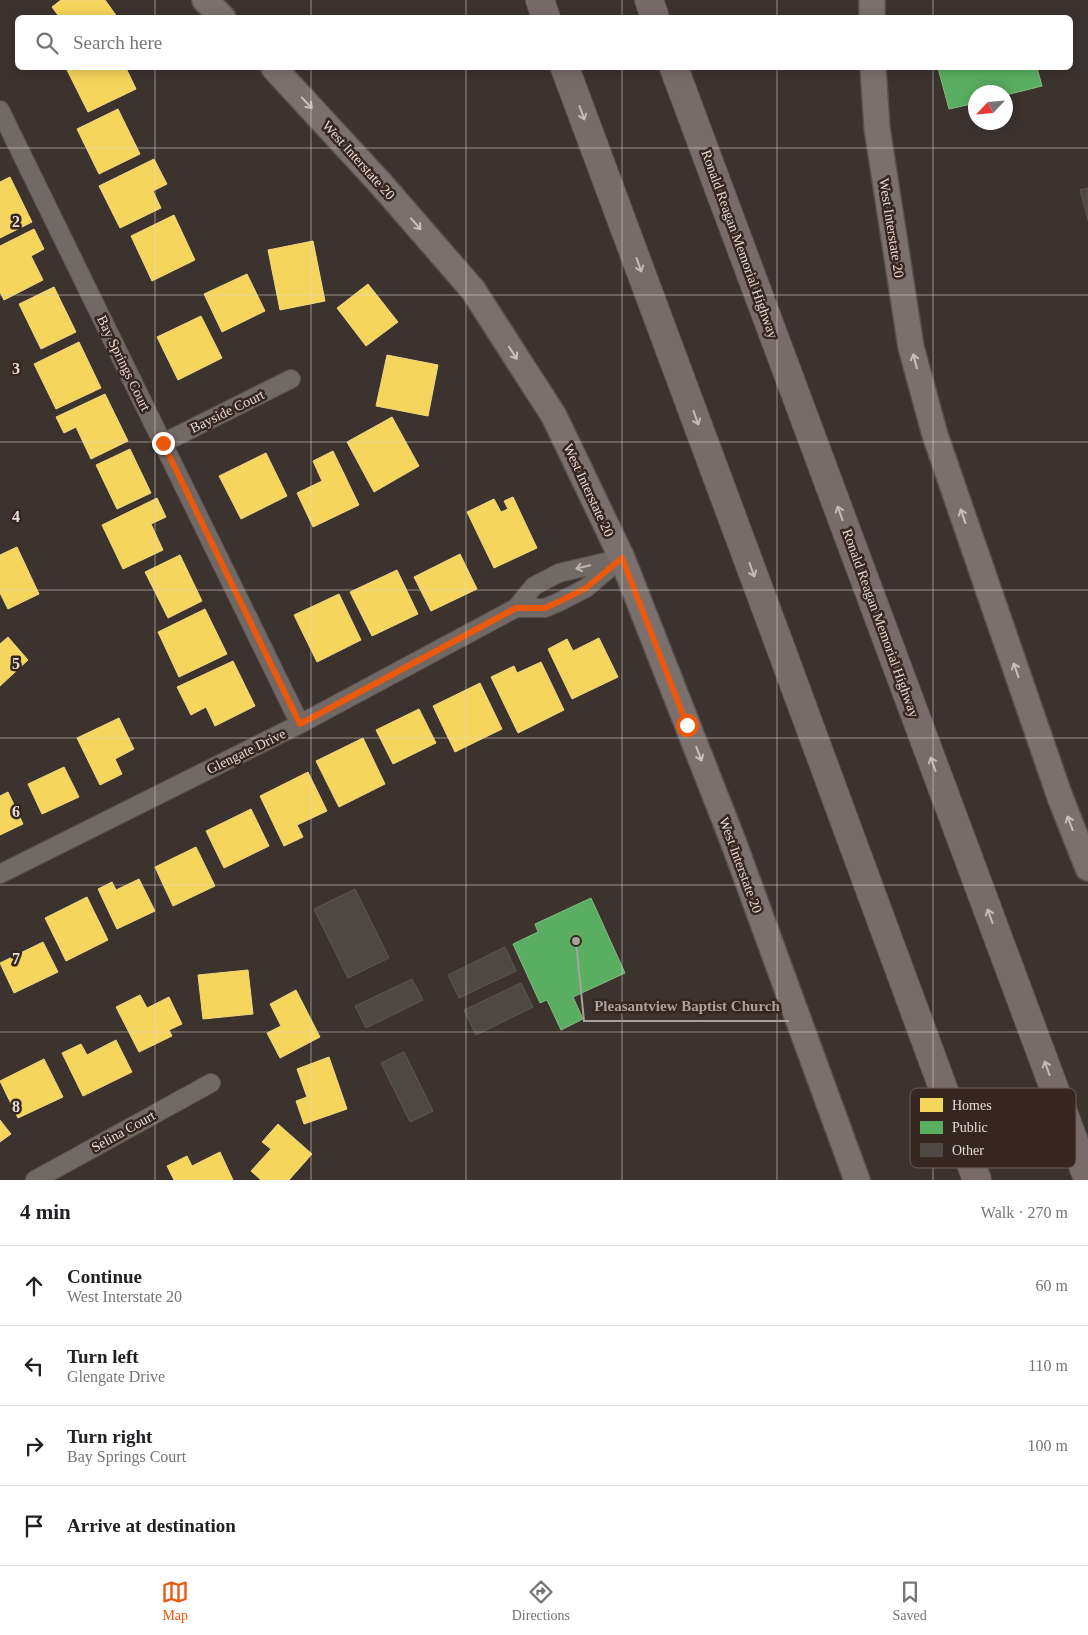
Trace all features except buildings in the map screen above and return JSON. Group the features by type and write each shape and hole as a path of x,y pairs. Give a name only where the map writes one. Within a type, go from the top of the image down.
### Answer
{"highway":[{"path":"540,0 545,15"},
{"path":"648,0 654,15"},
{"path":"566,70 943,1088"},
{"name":"Ronald Reagan Memorial Highway","path":"675,70 1054,1088"},
{"name":"Ronald Reagan Memorial Highway","path":"1076,1148 1088,1180"},
{"path":"973,1168 977,1180"}],"main road":[{"path":"205,0 220,15"},
{"path":"872,0 872,15"},
{"name":"West Interstate 20","path":"276,70 381,184 473,290 554,416 622,558 733,842 857,1180"},
{"name":"West Interstate 20","path":"873,70 876,128 911,347 935,435 1060,797 1088,868"}],"street":[{"name":"Bay Springs Court","path":"0,110 300,724"},
{"name":"Bayside Court","path":"163,443 291,379"},
{"name":"Glengate Drive","path":"0,874 300,724 516,608 534,586 559,573 622,558"},
{"name":"Glengate Drive","path":"516,608 545,608 586,588 622,558"},
{"path":"559,573 570,596"},
{"name":"Selina Court","path":"35,1180 211,1083"}],"place":[{"name":"Pleasantview Baptist Church","path":"576,941"}],"route":[{"path":"163,443 300,724 516,608 545,608 586,588 622,558 687,725"}]}
